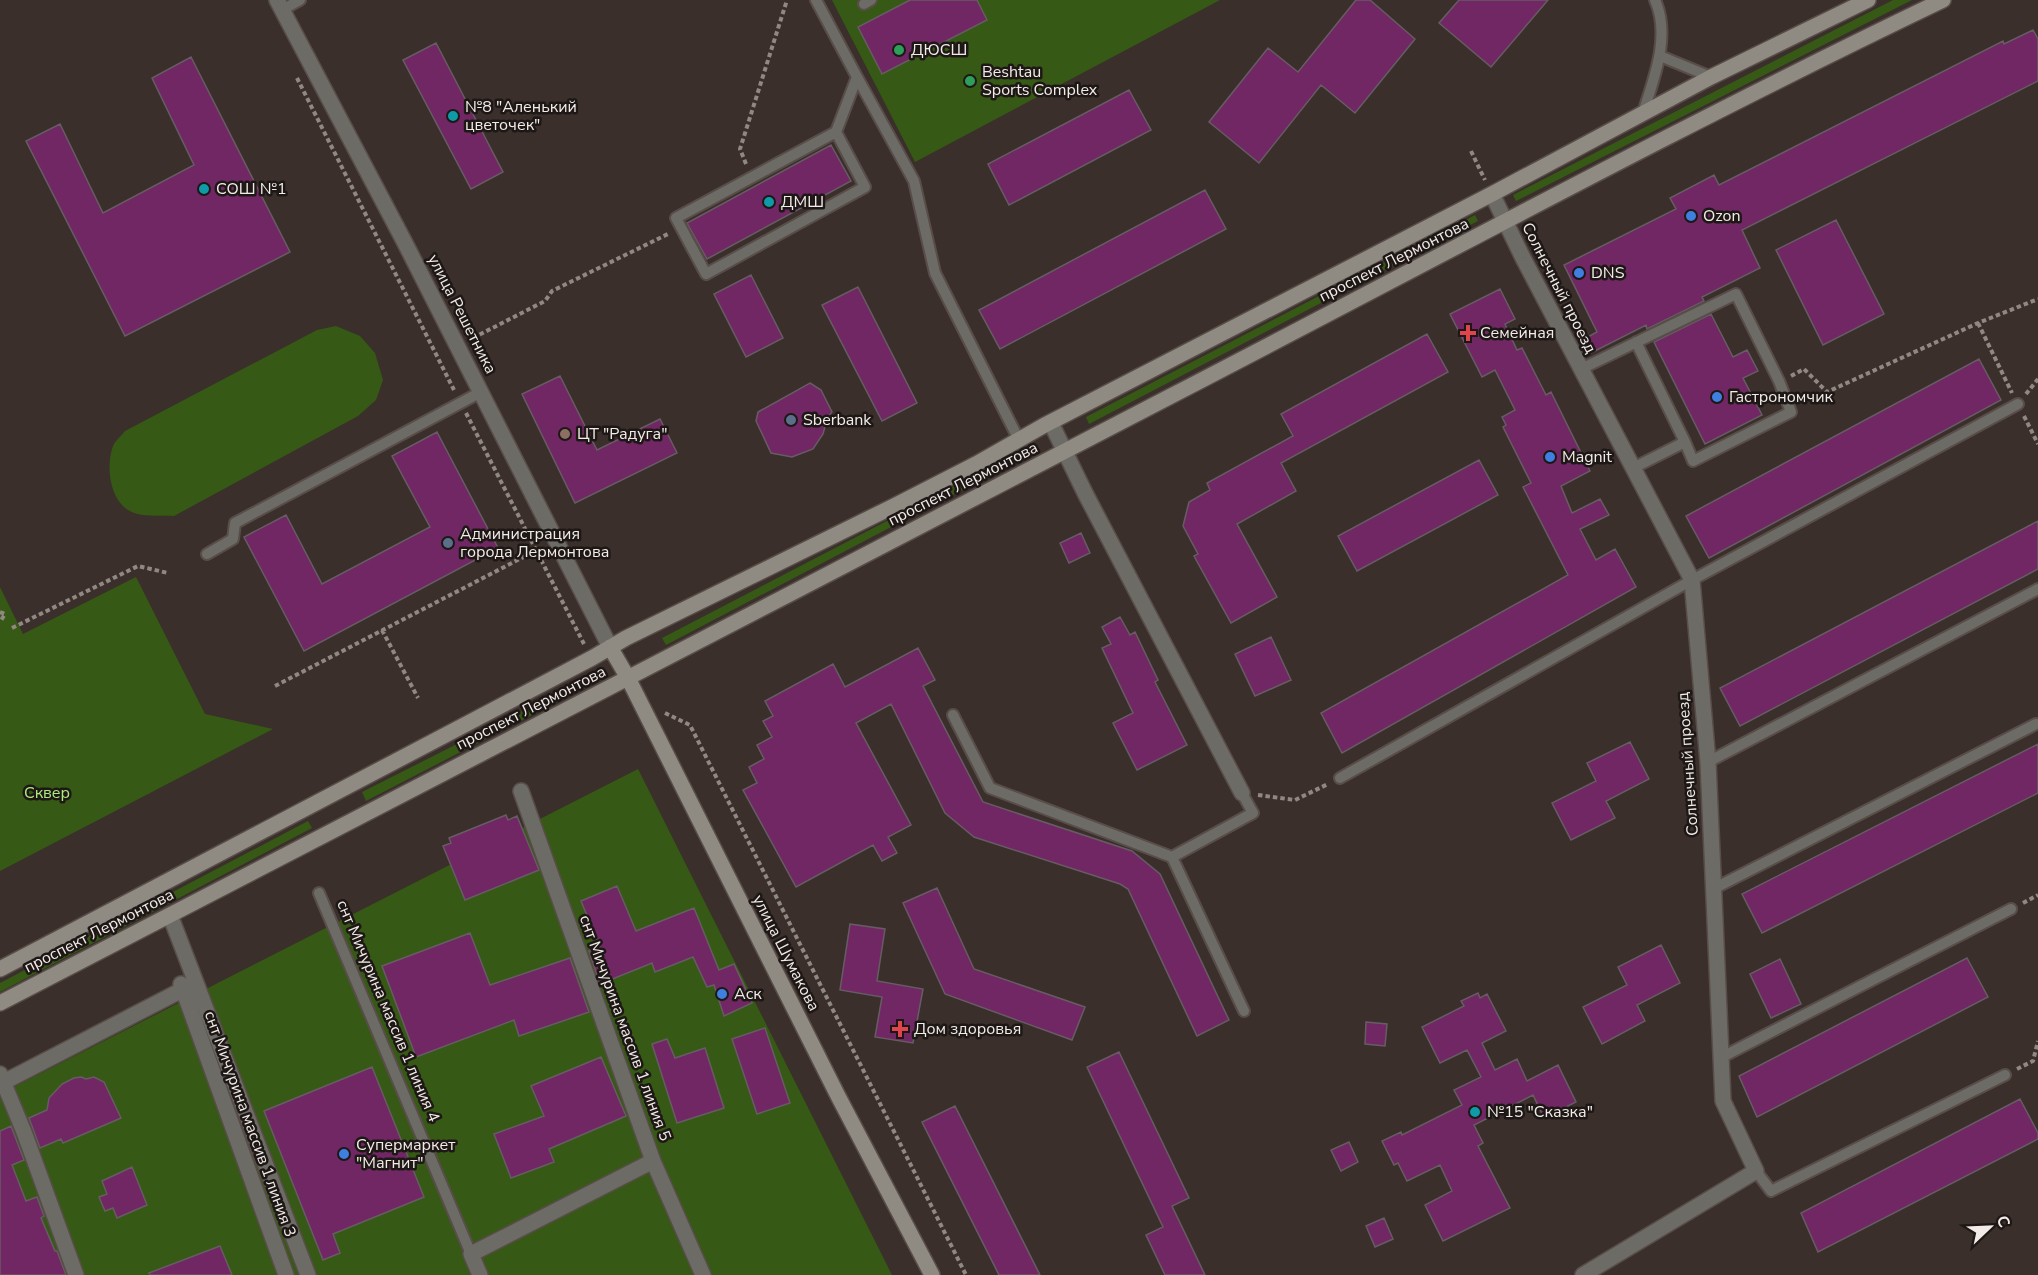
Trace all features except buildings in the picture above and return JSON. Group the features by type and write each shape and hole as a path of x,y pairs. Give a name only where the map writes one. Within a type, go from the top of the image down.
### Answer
{"street":[{"name":"проспект Лермонтова","path":"0,969 610,647 894,506 1711,77 1868,0"},
{"name":"проспект Лермонтова","path":"0,1003 1672,135 1943,0"},
{"name":"улица Решетника","path":"280,5 405,243 610,647"},
{"name":"Солнечный проезд","path":"1492,194 1692,580 1708,762 1723,1101 1756,1171"},
{"path":"1051,423 1242,793"},
{"name":"улица Шумакова","path":"610,647 628,678 838,1096 932,1275"},
{"name":"снт Мичурина массив 1 линия 5","path":"520,790 653,1161 703,1275"},
{"path":"170,915 308,1275"},
{"name":"снт Мичурина массив 1 линия 3","path":"2,1078 181,987 286,1275"},
{"path":"2,1078 76,1275"},
{"path":"471,1254 653,1161"},
{"path":"1583,1275 1756,1171"},
{"name":"снт Мичурина массив 1 линия 4","path":"471,1254 480,1275"}],"lane":[{"path":"280,5 300,0"},
{"path":"816,0 914,181 936,273 1019,440"},
{"path":"1643,113 1660,56 1657,5 1670,2"},
{"path":"1660,56 1711,77"},
{"path":"836,132 865,187 706,274 676,218 836,132 857,77"},
{"path":"1581,369 1636,342 1736,294 1779,381 1791,412 1693,461 1636,342"},
{"path":"207,554 233,539 235,523 481,392"},
{"path":"1340,778 1692,580 2018,404"},
{"path":"1633,468 1684,442"},
{"path":"1708,762 2038,589"},
{"path":"953,715 990,788 1172,857 1244,1011"},
{"path":"1713,890 2036,724"},
{"path":"1172,857 1253,813 1242,793"},
{"name":"снт Мичурина массив 1 линия 4","path":"319,893 471,1254"},
{"path":"1720,1058 2011,909"},
{"path":"1756,1171 1771,1191 2005,1076"}],"path":[{"path":"740,149 787,0"},
{"path":"295,74 460,403 592,658"},
{"path":"1471,151 1492,194"},
{"path":"473,338 545,301 552,291 681,227"},
{"path":"1779,381 1804,369 1827,392 1978,323 2038,299"},
{"path":"1978,323 2038,444"},
{"path":"275,686 536,551"},
{"path":"12,628 138,566 168,573"},
{"path":"0,612 5,614 0,622"},
{"path":"382,630 417,698"},
{"path":"665,713 690,725 966,1275"},
{"path":"1242,793 1295,800 1340,778"},
{"path":"2005,1076 2033,1061 2038,1041"}],"green space":[{"name":"Beshtau Sports Complex","path":"832,0 1220,0 915,162"},
{"path":"1893,0 1912,0 1516,201 1513,195"},
{"path":"1475,215 1478,221 1089,424 1086,417"},
{"path":"336,326 360,336 375,353 383,380 376,400 358,416 174,516 133,513 122,505 113,489 110,462 113,446 125,431 317,330"},
{"path":"1031,446 1034,452 666,645 662,638"},
{"name":"Сквер","path":"136,577 205,714 273,729 0,871 0,587 23,634"},
{"path":"576,684 580,690 366,801 362,792"},
{"path":"638,769 892,1275 0,1275 0,1094"},
{"path":"308,821 312,828 0,992 0,983"}],"place":[{"name":"ДЮСШ","path":"899,50"},
{"name":"Beshtau Sports Complex","path":"970,81"},
{"name":"№8 \"Аленький цветочек\"","path":"453,116"},
{"name":"СОШ №1","path":"204,189"},
{"name":"ДМШ","path":"769,202"},
{"name":"Ozon","path":"1691,216"},
{"name":"DNS","path":"1579,273"},
{"name":"Семейная","path":"1468,333"},
{"name":"Гастрономчик","path":"1717,397"},
{"name":"Sberbank","path":"791,420"},
{"name":"ЦТ \"Радуга\"","path":"565,434"},
{"name":"Magnit","path":"1550,457"},
{"name":"Администрация города Лермонтова","path":"448,543"},
{"name":"Аск","path":"722,994"},
{"name":"Дом здоровья","path":"900,1029"},
{"name":"№15 \"Сказка\"","path":"1475,1112"},
{"name":"Супермаркет \"Магнит\"","path":"344,1154"}]}
